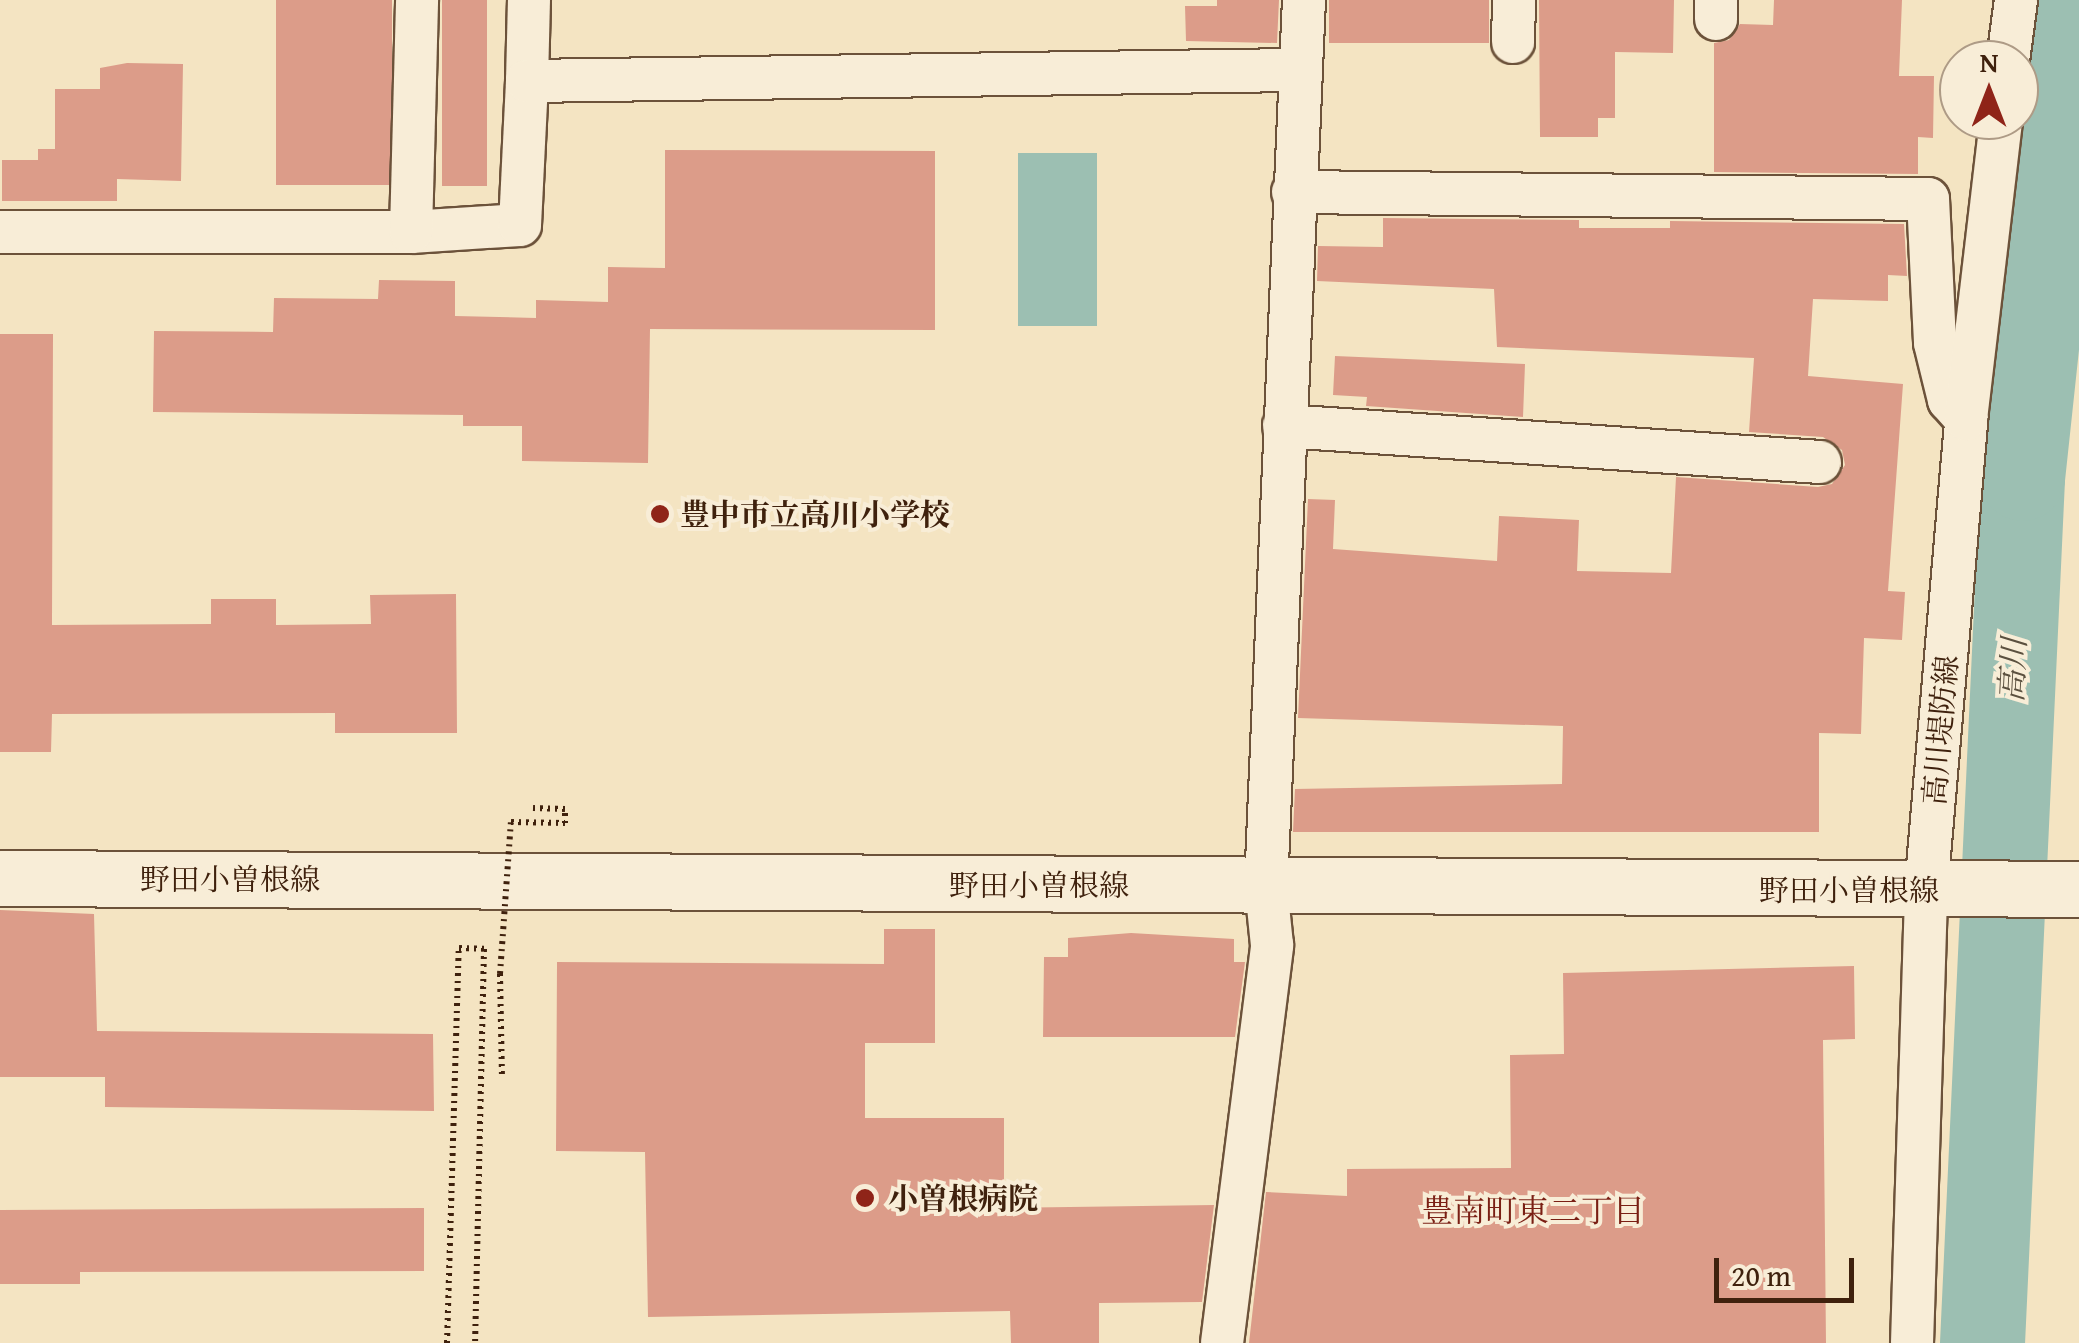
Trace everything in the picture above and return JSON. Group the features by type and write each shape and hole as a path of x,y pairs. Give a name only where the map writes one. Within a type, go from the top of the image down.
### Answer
{"street":[{"path":"411,232 417,0"},
{"path":"0,232 411,232 520,225 528,0"},
{"path":"1222,1343 1272,945 1266,887 1304,0"},
{"path":"1514,0 1514,42"},
{"path":"2011,40 2016,0"},
{"path":"528,81 1298,70"},
{"name":"高川堤防線","path":"1912,1343 1926,890 1966,420 1999,140"},
{"path":"1294,192 1928,199 1936,343 1949,400 1966,420"},
{"path":"1284,426 1820,462"},
{"name":"野田小曽根線","path":"0,878 2079,889"}],"path":[{"path":"502,1078 500,974 511,822 565,823 565,809 532,808"},
{"path":"447,1343 458,948 484,949 475,1343"}],"shaded area":[{"path":"1018,153 1097,153 1097,326 1018,326"}],"building":[{"path":"276,0 392,0 392,185 276,185"},
{"path":"442,0 487,0 487,186 442,186"},
{"path":"1217,0 1279,0 1277,43 1186,41 1185,6 1217,6"},
{"path":"1329,0 1489,0 1489,43 1329,43"},
{"path":"1539,0 1674,0 1673,53 1615,52 1615,118 1598,118 1598,137 1540,137"},
{"path":"1774,0 1902,0 1899,76 1934,76 1933,138 1918,137 1918,174 1714,172 1714,43 1729,40 1740,24 1773,25"},
{"path":"127,63 183,64 181,181 117,179 117,201 2,201 2,160 38,160 38,149 55,149 55,89 100,89 100,68"},
{"path":"665,150 935,151 935,330 650,329 648,463 522,461 522,426 463,426 463,415 153,412 154,331 273,332 274,298 378,299 379,280 455,281 455,316 536,318 536,300 608,302 608,267 665,268"},
{"path":"1383,218 1579,220 1579,228 1670,228 1670,221 1904,224 1907,276 1888,275 1888,301 1813,299 1808,376 1903,384 1888,591 1905,592 1902,640 1864,638 1861,734 1819,733 1819,832 1293,832 1295,789 1562,784 1563,726 1298,718 1308,499 1335,500 1333,549 1497,561 1499,516 1579,520 1577,571 1671,573 1676,477 1818,487 1832,484 1845,465 1842,450 1823,437 1749,432 1754,358 1497,347 1494,289 1317,281 1318,246 1383,247"},
{"path":"0,334 53,334 52,625 211,624 211,599 276,599 276,625 371,624 370,595 456,594 457,733 335,733 335,713 52,714 51,752 0,752"},
{"path":"1335,356 1525,364 1523,417 1366,406 1367,397 1333,395"},
{"path":"0,910 94,914 97,1031 433,1034 434,1111 105,1107 105,1077 0,1077"},
{"path":"884,929 935,929 935,1043 865,1043 865,1118 1004,1118 1004,1208 1214,1205 1202,1302 1099,1303 1099,1343 1011,1343 1010,1311 648,1317 645,1152 556,1151 557,962 884,964"},
{"path":"1131,933 1234,939 1234,962 1245,962 1235,1037 1043,1037 1044,957 1068,957 1068,938"},
{"path":"1854,966 1855,1039 1823,1040 1826,1343 1249,1343 1266,1192 1347,1196 1347,1169 1511,1168 1510,1055 1564,1054 1563,973"},
{"path":"424,1208 424,1271 80,1272 80,1284 0,1284 0,1210"}],"waterway":[{"name":"高川","path":"1982,1343 2022,478 2073,0"}],"place":[{"name":"豊中市立高川小学校","path":"660,514"},
{"name":"小曽根病院","path":"865,1198"}],"district":[{"name":"豊南町東二丁目","path":"1533,1211"}]}
